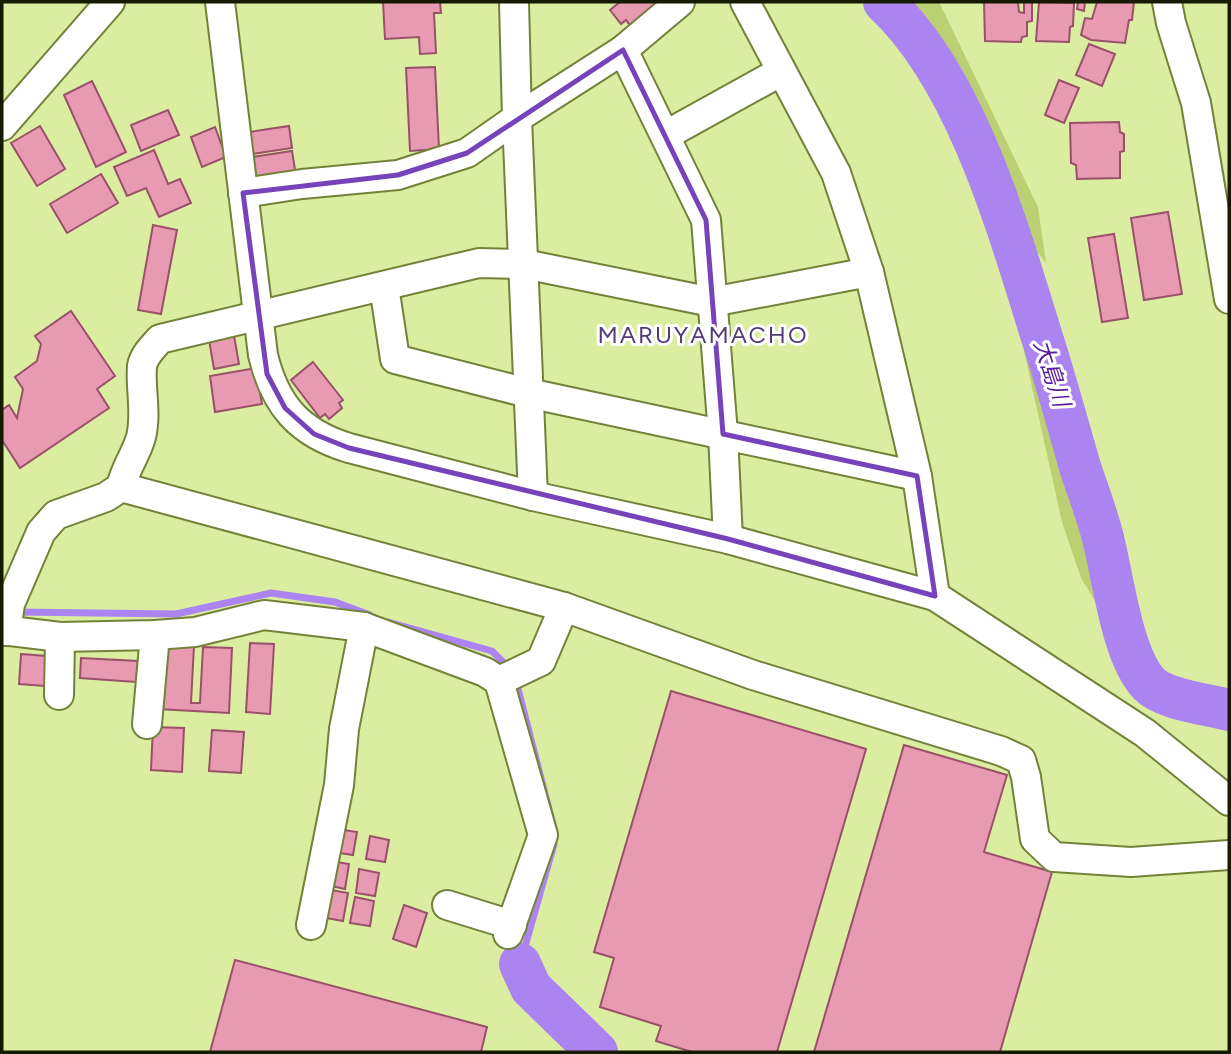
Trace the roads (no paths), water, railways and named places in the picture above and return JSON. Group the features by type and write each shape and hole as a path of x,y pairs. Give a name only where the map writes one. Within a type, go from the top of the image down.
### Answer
{"street":[{"path":"2,126 110,2"},
{"path":"220,2 262,355 275,392 298,422 314,433 349,448 533,496 728,539 935,596 1145,733 1229,801"},
{"path":"514,2 533,496"},
{"path":"243,193 302,184 398,175 467,153 623,50 680,2"},
{"path":"745,2 836,173 869,272 917,476 935,596"},
{"path":"1167,2 1196,103 1224,235 1229,299"},
{"path":"623,50 706,220 723,434 728,539"},
{"path":"666,135 780,72"},
{"path":"564,607 541,661 508,677 485,672 364,627 264,615 195,632 155,635 60,637 6,622 41,532 56,515 106,497 121,487 124,471 135,453 141,435 144,417 142,364 160,339 479,263 524,264 712,302 869,272"},
{"path":"384,286 395,359 528,393 917,476"},
{"path":"121,487 564,607 753,675 1001,751 1021,760 1035,839 1054,857 1131,862 1229,855"},
{"path":"311,925 339,785 344,729 364,627"},
{"path":"147,724 155,635"},
{"path":"59,695 60,637"},
{"path":"447,905 510,929 543,835 508,677"}],"waterway":[{"name":"大島川","path":"884,2 914,35 941,75 964,118 984,165 1018,260 1101,529 1125,636 1132,655 1149,684 1156,689 1187,701 1229,710"},
{"path":"16,612 176,614 271,593 335,602 370,615"},
{"path":"388,622 492,651 509,668"},
{"path":"516,681 553,825"},
{"path":"520,964 554,844"},
{"path":"520,964 531,988 597,1052"}],"district":[{"name":"MARUYAMACHO","path":"703,335"}]}
